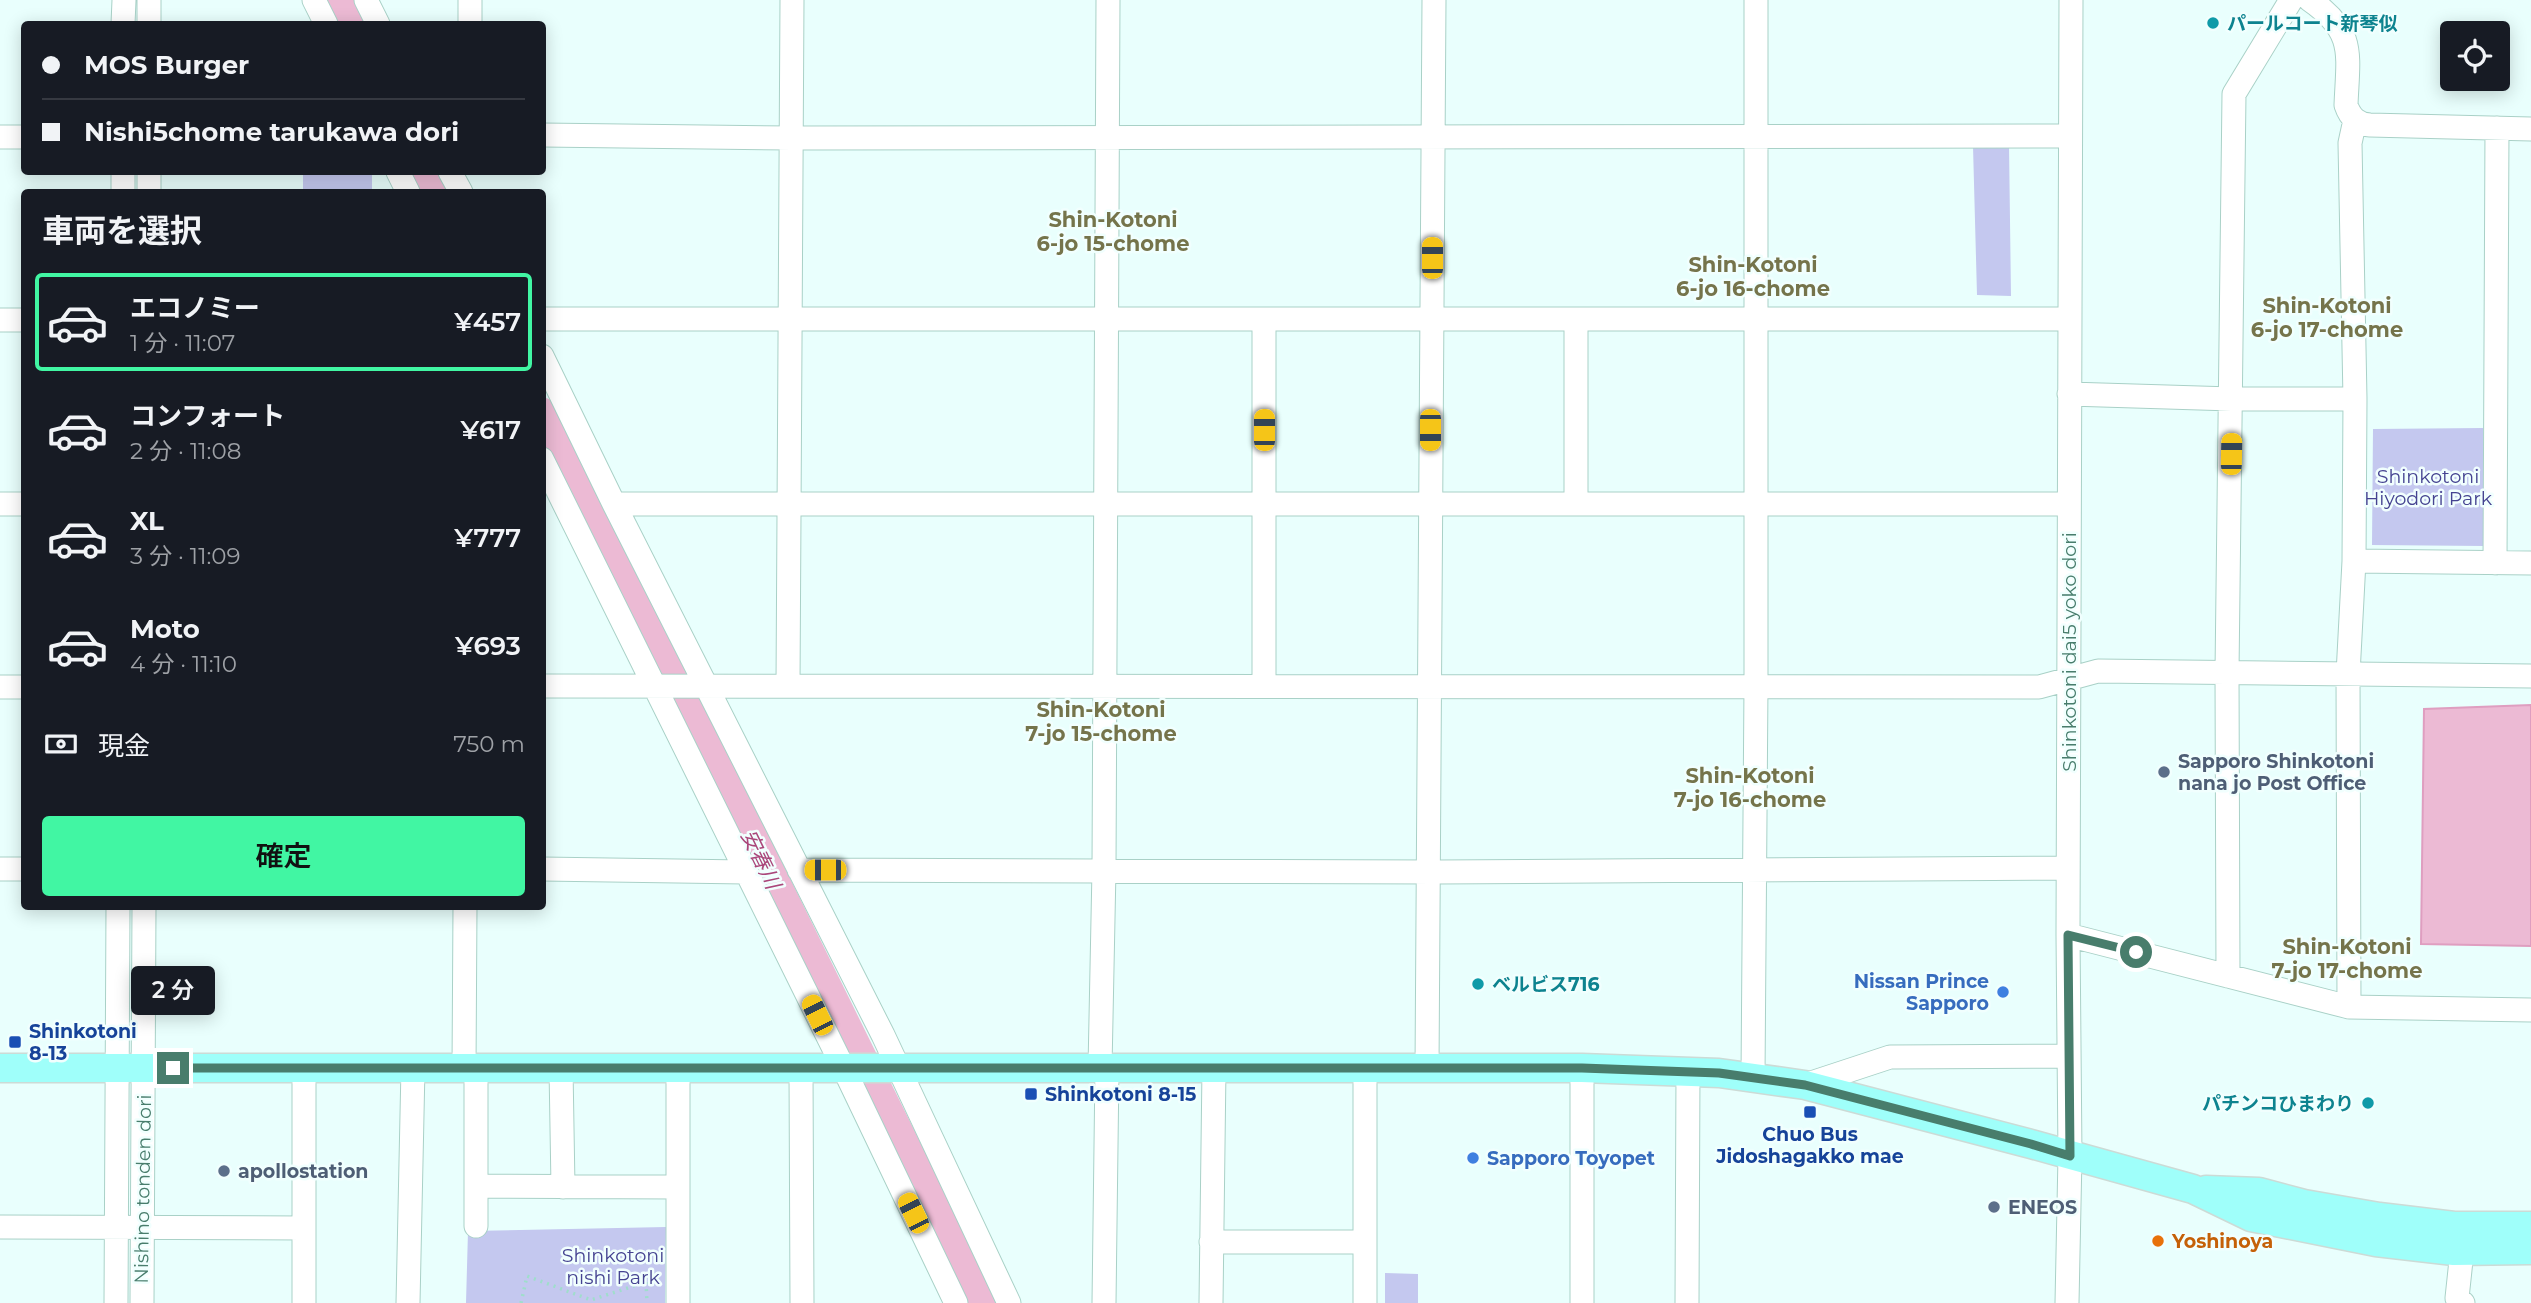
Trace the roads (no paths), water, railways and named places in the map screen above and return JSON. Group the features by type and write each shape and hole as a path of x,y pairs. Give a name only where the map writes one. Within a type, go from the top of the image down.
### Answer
{"main road":[{"path":"0,1068 1582,1068 1688,1071 1805,1085 2193,1189 2250,1217 2264,1220 2376,1242 2462,1251 2531,1250"},
{"path":"2193,1189 2259,1192 2304,1204 2454,1226 2531,1226"}],"street":[{"path":"124,0 124,21"},
{"path":"149,0 149,21"},
{"path":"314,0 324,21"},
{"path":"366,0 376,21"},
{"path":"470,0 470,21"},
{"path":"788,686 792,0"},
{"path":"1104,1303 1108,0"},
{"path":"1427,1069 1434,0"},
{"path":"1753,1077 1756,0"},
{"name":"Shinkotoni dai5 yoko dori","path":"2067,1303 2070,1156 2068,678 2071,0"},
{"path":"2228,975 2227,672 2234,94 2291,0"},
{"path":"2310,0 2331,15 2343,33 2348,56 2346,105 2355,120 2370,125 2531,129"},
{"path":"2349,1007 2348,674 2354,561 2355,399 2350,143 2355,120"},
{"path":"2495,563 2497,128"},
{"path":"546,135 792,138 2070,136"},
{"path":"0,137 21,137"},
{"path":"546,319 2070,319"},
{"path":"0,320 21,320"},
{"path":"1264,320 1264,686"},
{"path":"1576,321 1576,503"},
{"path":"546,364 699,686 799,870 891,1069 1009,1303"},
{"path":"2069,394 2232,399 2355,399"},
{"path":"546,475 554,504 659,687 745,872 849,1069 956,1303"},
{"path":"0,504 21,504"},
{"path":"614,504 2069,504"},
{"path":"2354,561 2531,563"},
{"path":"546,686 2039,687 2098,671 2531,676"},
{"path":"0,687 21,687"},
{"path":"799,870 1427,872 2068,868"},
{"path":"0,869 21,869"},
{"path":"546,869 745,872"},
{"name":"Nishino tonden dori","path":"118,910 142,1226 142,1303"},
{"name":"Nishino tonden dori","path":"116,1303 117,1226 144,910"},
{"path":"465,910 476,1226"},
{"path":"2068,935 2349,1007 2531,1010"},
{"path":"1805,1085 1890,1057 2068,1056"},
{"path":"408,1303 413,1068"},
{"path":"561,1068 563,1187"},
{"path":"1211,1303 1214,1068"},
{"path":"1365,1068 1365,1303"},
{"path":"1582,1068 1582,1303"},
{"path":"304,1069 304,1303"},
{"path":"678,1069 678,1303"},
{"path":"801,1069 802,1303"},
{"path":"1687,1303 1688,1071"},
{"path":"476,1186 677,1187"},
{"path":"0,1227 303,1228"},
{"path":"1211,1242 1365,1242"},
{"path":"2462,1251 2457,1298 2463,1303"}],"waterway":[{"name":"安春川","path":"336,0 346,21"},
{"name":"安春川","path":"424,175 430,189"},
{"name":"安春川","path":"546,423 980,1303"}],"place":[{"name":"パールコート新琴似","path":"2213,23"},
{"name":"Sapporo Shinkotoni nana jo Post Office","path":"2164,772"},
{"name":"ベルビス716","path":"1478,984"},
{"name":"Nissan Prince Sapporo","path":"2003,992"},
{"name":"Shinkotoni 8-13","path":"15,1042"},
{"name":"Shinkotoni 8-15","path":"1031,1094"},
{"name":"パチンコひまわり","path":"2368,1103"},
{"name":"Chuo Bus Jidoshagakko mae","path":"1810,1112"},
{"name":"Sapporo Toyopet","path":"1473,1158"},
{"name":"apollostation","path":"224,1171"},
{"name":"ENEOS","path":"1994,1207"},
{"name":"Yoshinoya","path":"2158,1241"}],"district":[{"name":"Shin-Kotoni 6-jo 15-chome","path":"1113,231"},
{"name":"Shin-Kotoni 6-jo 16-chome","path":"1753,276"},
{"name":"Shin-Kotoni 6-jo 17-chome","path":"2327,317"},
{"name":"Shin-Kotoni 7-jo 15-chome","path":"1101,721"},
{"name":"Shin-Kotoni 7-jo 16-chome","path":"1750,787"},
{"name":"Shin-Kotoni 7-jo 17-chome","path":"2347,958"}],"park label":[{"name":"Shinkotoni Hiyodori Park","path":"2428,487"},
{"name":"Shinkotoni nishi Park","path":"613,1266"}]}
